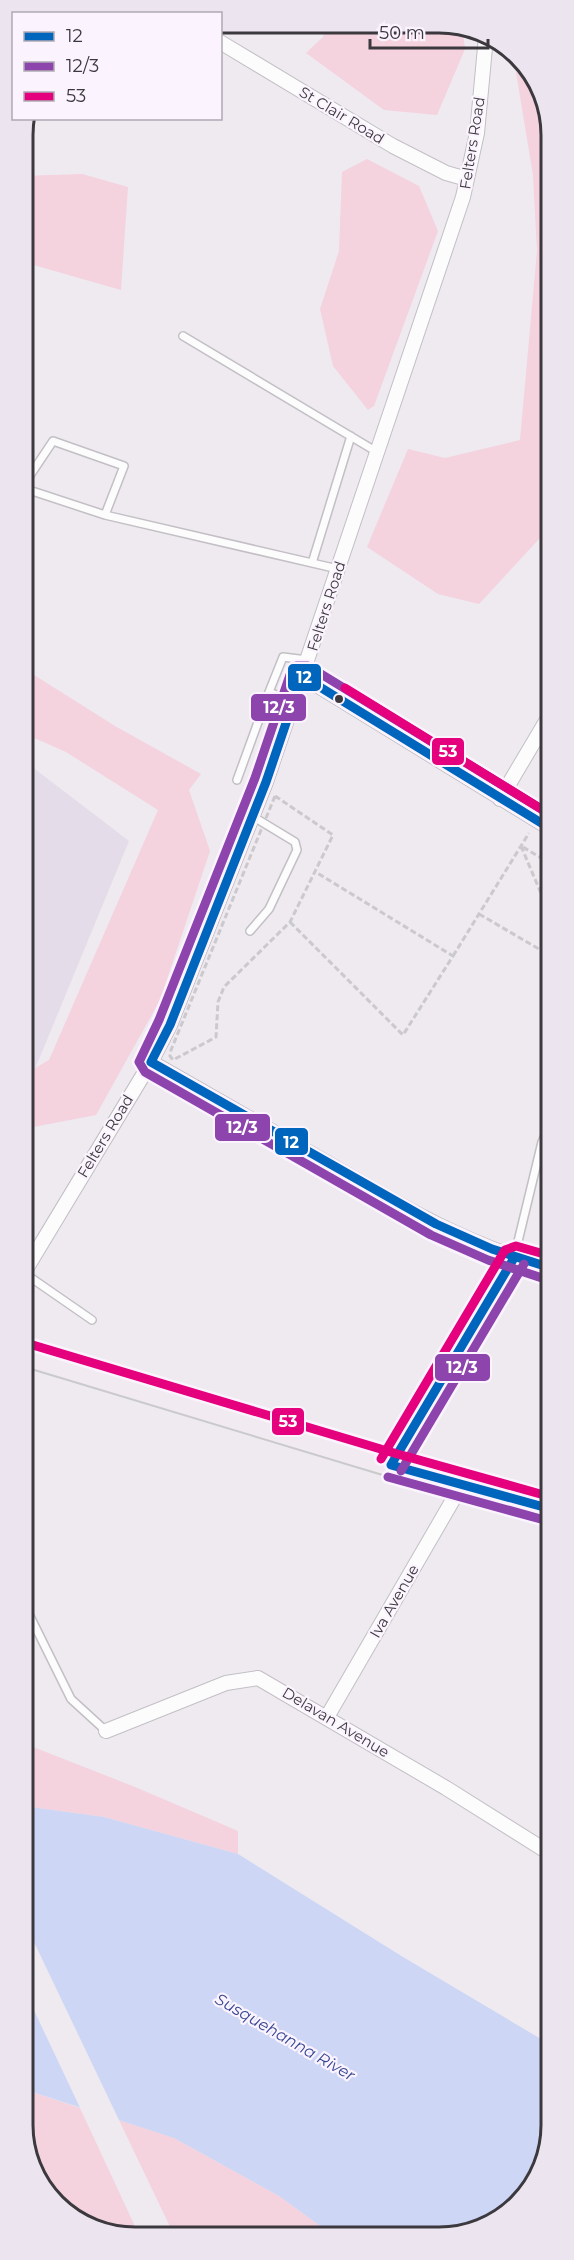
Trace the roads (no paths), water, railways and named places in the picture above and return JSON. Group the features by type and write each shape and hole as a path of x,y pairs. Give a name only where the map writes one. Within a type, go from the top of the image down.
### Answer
{"main road":[{"path":"33,1357 461,1486 541,1506"}],"street":[{"name":"St Clair Road","path":"222,43 393,146 446,173 467,179"},
{"name":"Felters Road","path":"33,1257 151,1062 170,1025 252,816 294,702 443,263 467,179 477,133 485,45"},
{"path":"302,676 541,823"},
{"path":"500,799 541,730"},
{"path":"151,1062 462,1238 514,1258 541,1265"},
{"path":"391,1465 514,1258"},
{"name":"Iva Avenue","path":"327,1717 461,1486"},
{"name":"Delavan Avenue","path":"106,1731 226,1683 258,1678 327,1717 541,1848"}],"lane":[{"path":"183,336 377,452"},
{"path":"312,563 351,436"},
{"path":"33,472 53,441 124,466 105,514"},
{"path":"33,490 105,514 338,570"},
{"path":"237,780 283,657 308,660"},
{"path":"269,692 294,702"},
{"path":"250,931 269,909 297,850 295,842 252,816"},
{"path":"514,1258 541,1146"},
{"path":"33,1281 92,1320"},
{"path":"33,1622 71,1699 106,1731"}],"water":[{"name":"Susquehanna River","path":"33,1807 104,1817 238,1854 403,1957 541,2039 541,2132 538,2152 524,2182 511,2197 484,2217 472,2222 439,2227 322,2227 279,2196 174,2138 33,2092"}]}
